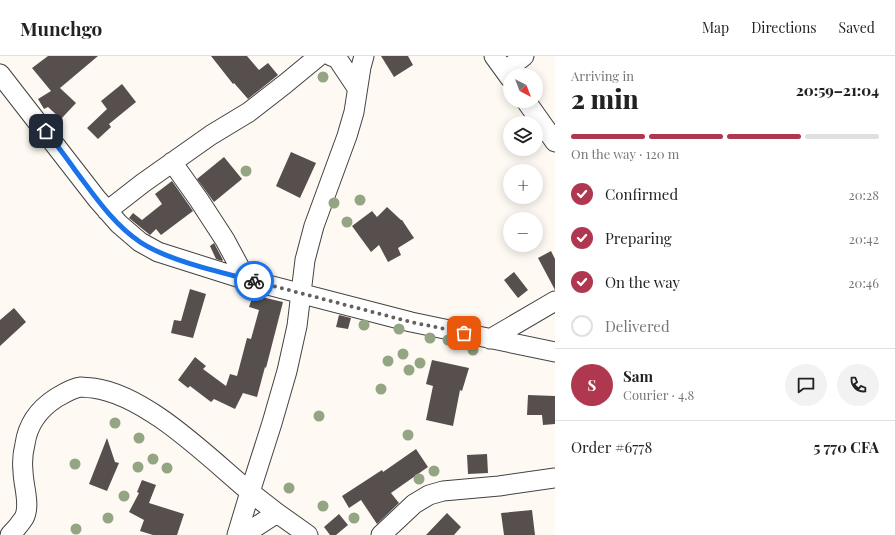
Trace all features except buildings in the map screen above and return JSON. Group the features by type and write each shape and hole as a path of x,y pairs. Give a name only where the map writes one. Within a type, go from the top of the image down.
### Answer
{"street":[{"path":"237,535 287,371 297,326 305,260 314,226 347,136 354,112 357,88 364,56"},
{"path":"503,68 524,56"},
{"path":"107,211 172,162 211,135 249,112 285,84 333,57 357,88"},
{"path":"0,74 107,211 119,224 140,242 158,252 246,279 411,322 555,352"},
{"path":"531,108 555,142"},
{"path":"172,162 225,240 246,279"},
{"path":"490,339 555,301"},
{"path":"10,535 24,517 26,500 23,471 25,444 28,429 36,415 47,404 66,392 81,387 99,389 121,396 174,427 250,492 308,535"},
{"path":"381,535 414,504 429,495 443,491 499,486 555,478"},
{"path":"246,535 277,513"}],"way so far":[{"path":"254,281 411,322 464,333"}],"route":[{"path":"46,131 97,199 119,224 140,242 158,252 181,260 254,281"}]}
